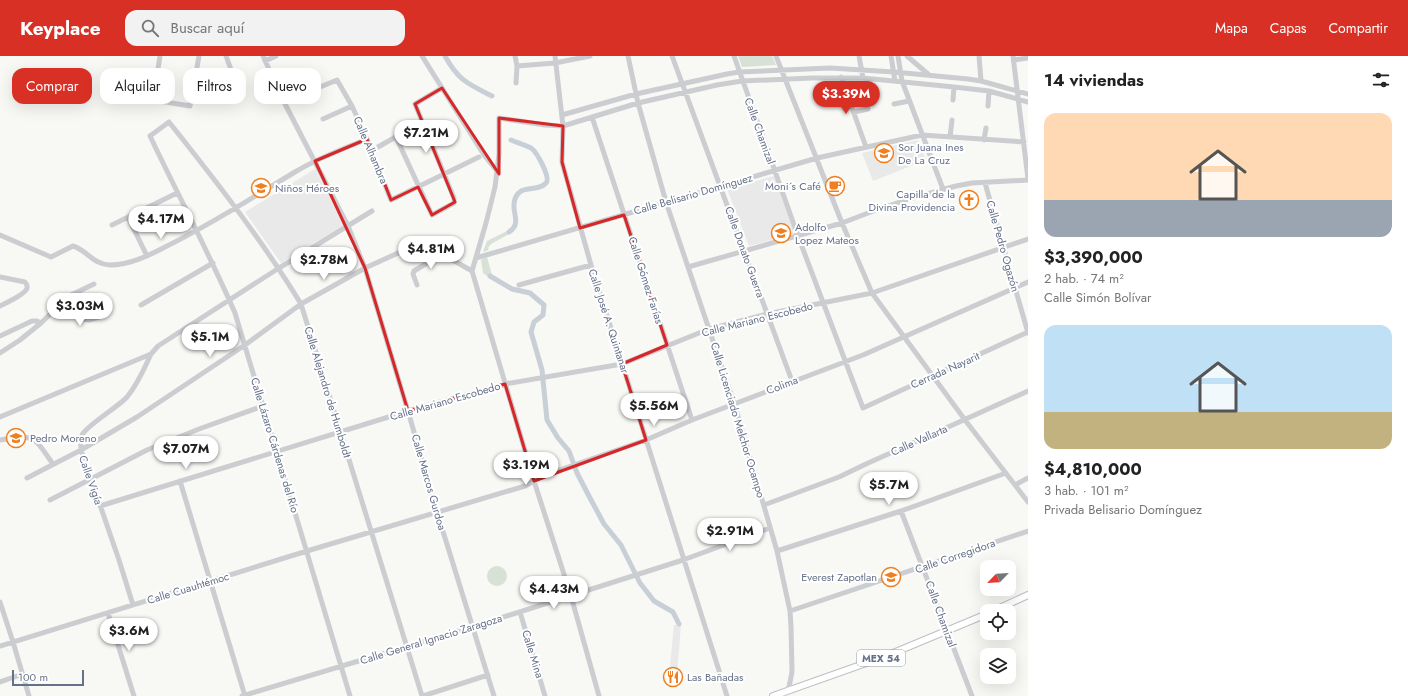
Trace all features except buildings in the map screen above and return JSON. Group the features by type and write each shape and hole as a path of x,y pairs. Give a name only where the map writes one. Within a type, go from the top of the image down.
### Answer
{"main road":[{"path":"1008,604 1028,595"},
{"name":"MEX 54","path":"773,696 784,694 886,656 980,617"}],"street":[{"path":"160,56 153,100 190,106 190,104"},
{"path":"196,68 198,56"},
{"path":"226,56 230,68"},
{"path":"264,58 276,56"},
{"path":"422,56 484,155 497,171"},
{"path":"515,56 517,66 516,83"},
{"name":"Calle José A. Quintanar","path":"555,56 564,126 562,162 591,265 727,696"},
{"path":"517,66 555,63 590,56"},
{"name":"Calle Licenciado Melchor Ocampo","path":"628,56 638,103 666,202 734,403 776,551 790,611 792,672 789,687 784,694"},
{"name":"Calle Donato Guerra","path":"672,56 792,381"},
{"name":"Calle Chamizal","path":"734,56 798,236 862,408"},
{"path":"776,56 842,223 872,293 965,420 1028,502"},
{"path":"859,56 863,78"},
{"path":"891,56 895,80"},
{"path":"898,56 902,81 943,189"},
{"path":"907,56 929,75"},
{"path":"980,56 981,81"},
{"name":"Calle Marcos Gurdoa","path":"264,58 269,68"},
{"path":"688,267 842,223 882,207 943,189 966,184 1028,179 1014,58 1028,58"},
{"path":"562,115 636,94 683,83 739,72 782,70 830,68 900,72 981,81 1028,94"},
{"path":"841,77 866,147"},
{"path":"599,696 571,596 534,481 472,271 486,223 497,171 499,154 499,118 545,125 564,126 638,103 686,91 742,81 841,77 895,80 989,91 1028,102"},
{"name":"Calle Alhambra","path":"321,87 337,80 352,106 367,139 391,200 418,187"},
{"path":"998,94 999,86"},
{"path":"953,100 954,87"},
{"path":"396,137 432,215 454,203 454,198 415,104 442,88"},
{"path":"988,106 989,91"},
{"path":"894,104 909,101"},
{"name":"Calle Marcos Gurdoa","path":"285,104 348,226 365,268 437,512 494,696"},
{"path":"323,119 352,106"},
{"path":"854,112 868,109"},
{"name":"Calle Gómez Farías","path":"592,117 692,420"},
{"path":"950,137 952,120"},
{"name":"Calle Alejandro de Humboldt","path":"150,136 170,122 236,208 279,268 301,304 422,696"},
{"path":"371,151 422,122"},
{"path":"984,140 986,128"},
{"name":"Calle Belisario Domínguez","path":"476,258 817,158 922,135 1024,142"},
{"name":"Calle Lázaro Cárdenas del Río","path":"150,136 230,301 239,325 278,451 350,696"},
{"path":"0,235 51,257 73,246 77,247 98,262 108,265 118,264 147,256 197,232 315,161 367,139"},
{"path":"418,187 479,158"},
{"name":"Calle Pedro Ogazón","path":"985,183 1028,333"},
{"path":"112,225 177,193"},
{"path":"0,417 150,354 158,346 279,268 372,211"},
{"path":"128,217 147,256"},
{"name":"Calle Mariano Escobedo","path":"100,506 408,411 505,384 622,364 709,329 767,314 872,293 1028,239"},
{"path":"27,478 81,450 137,417 244,345 301,304 365,268 418,244 442,254 472,271"},
{"path":"417,285 413,274 414,272 442,254"},
{"path":"141,305 212,263"},
{"path":"520,284 591,265"},
{"path":"0,277 25,282 27,290 0,306"},
{"name":"Colima","path":"437,512 525,486 545,474 646,440 734,403 845,362 1028,282"},
{"path":"0,353 15,344 41,323 69,296 94,284"},
{"path":"58,306 81,319 89,320 105,315"},
{"path":"0,336 32,321 41,323"},
{"name":"Cerrada Nayarit","path":"862,408 1028,333"},
{"name":"Calle Vigía","path":"133,605 81,450 81,437 83,433 128,396 138,382 150,354"},
{"name":"Calle Vallarta","path":"764,505 839,477 1028,391"},
{"path":"50,500 90,478 147,450 263,406"},
{"path":"0,440 27,437 33,438 38,442 53,464"},
{"path":"776,551 901,510 1006,473"},
{"path":"1015,485 1028,478"},
{"path":"180,481 244,696"},
{"name":"Calle Chamizal","path":"901,510 972,696"},
{"name":"Calle Cuauhtémoc","path":"0,646 437,512"},
{"name":"Calle General Ignacio Zaragoza","path":"244,696 571,596 683,560 770,528"},
{"name":"Calle Corregidora","path":"790,611 1028,531"},
{"path":"0,602 14,642 29,696"},
{"name":"Calle Mina","path":"520,612 546,696"},
{"path":"108,613 134,696"},
{"path":"0,682 23,674"},
{"path":"422,696 488,675"}],"highlighted area":[{"path":"442,88 499,174 499,118 563,126 562,162 580,228 624,215 667,345 622,364 646,440 534,481 505,384 408,411 365,268 315,161 367,139 391,200 418,187 432,215 455,202 415,104"}],"shaded area":[{"path":"738,56 772,56 776,65 742,67"},
{"path":"918,140 926,160 873,181 862,153"},
{"path":"315,169 344,225 281,263 245,212"},
{"path":"774,176 795,234 749,246 727,189"},
{"path":"507,231 509,234 491,244 488,248 489,250 483,252 487,241"},
{"path":"487,257 492,275 490,278 483,273 481,260"},
{"path":"497,566 504,569 507,576 504,583 497,586 490,583 487,576 490,569"},
{"path":"674,625 681,625 676,687 668,686"}],"waterway":[{"path":"445,56 454,71 459,76 476,88 492,96"},
{"path":"509,232 515,225 516,221 514,203 518,194 521,191 542,186 547,180 543,165 534,150 511,140"},
{"path":"490,276 512,289 530,293 544,305 543,315 534,322 531,332 542,370 547,420 558,438 569,451 577,473 590,498 604,524 621,545 640,583 654,601 673,612 679,624"}],"place":[{"name":"Sor Juana Ines De La Cruz","path":"884,153"},
{"name":"Moni´s Café","path":"835,186"},
{"name":"Niños Héroes","path":"261,188"},
{"name":"Capilla de la Divina Providencia","path":"969,200"},
{"name":"Adolfo Lopez Mateos","path":"781,233"},
{"name":"Pedro Moreno","path":"16,438"},
{"name":"Everest Zapotlan","path":"891,577"},
{"name":"Las Bañadas","path":"673,677"}]}
